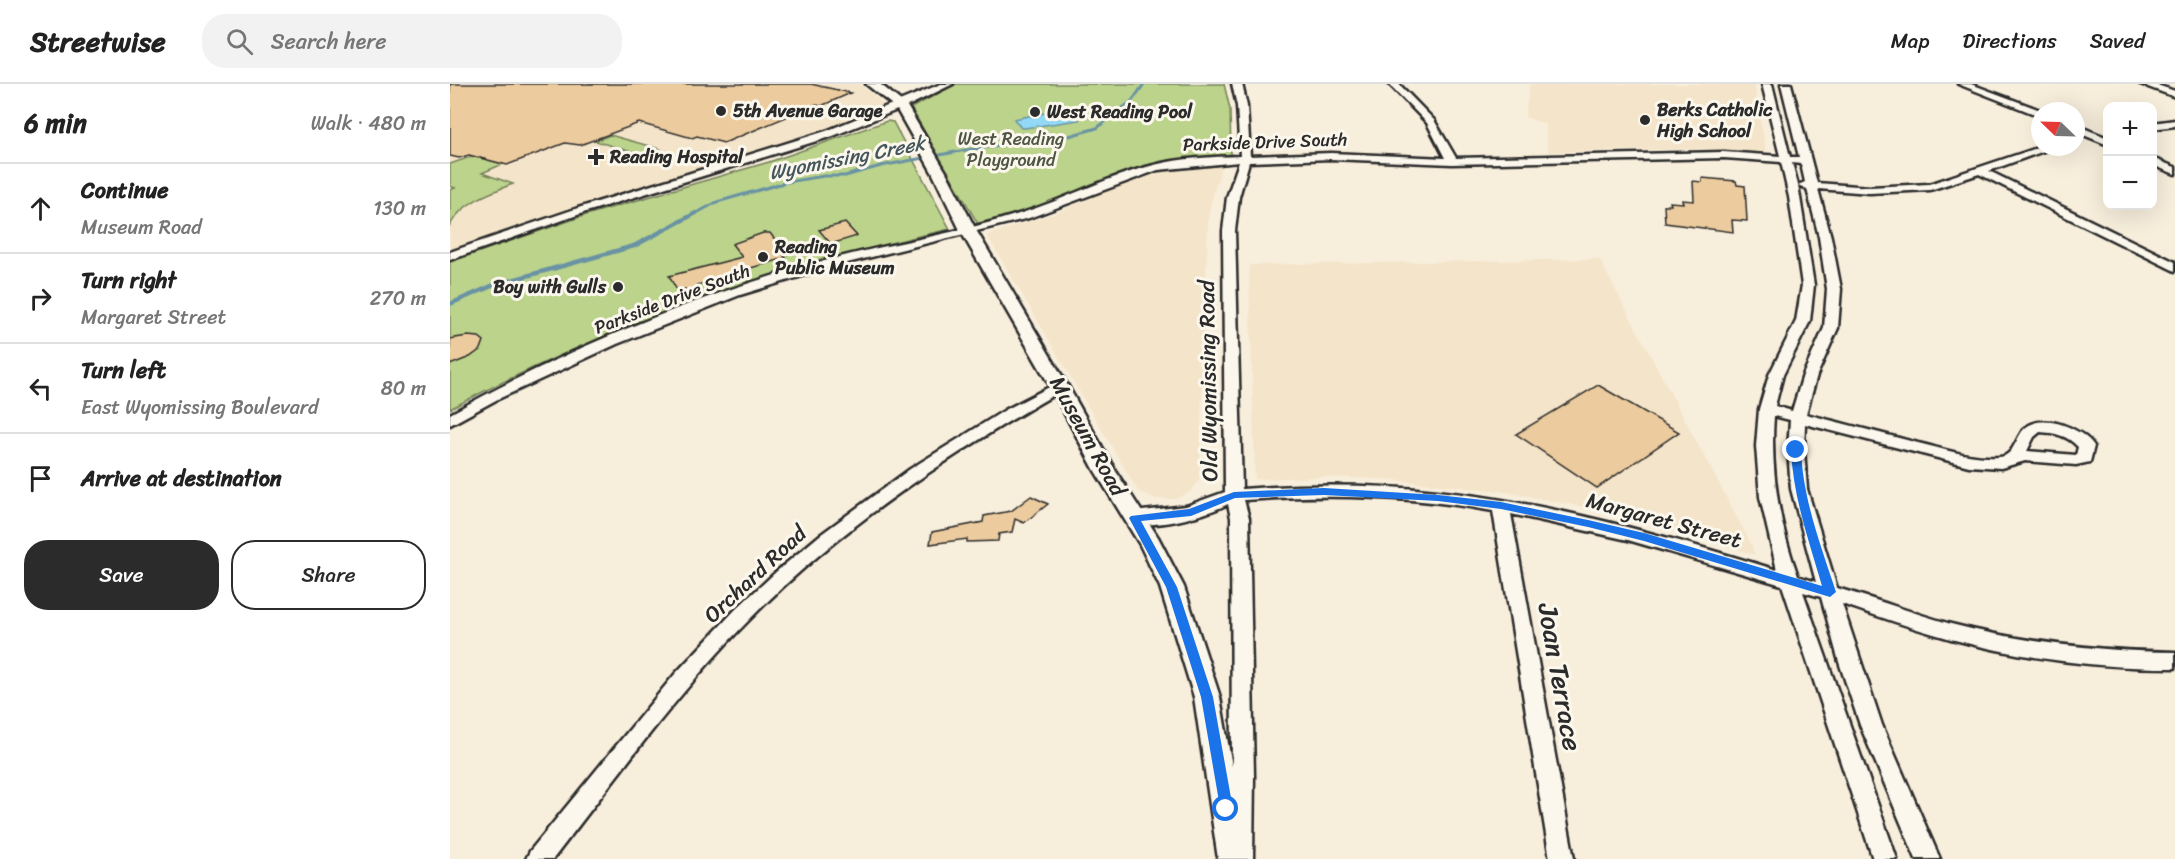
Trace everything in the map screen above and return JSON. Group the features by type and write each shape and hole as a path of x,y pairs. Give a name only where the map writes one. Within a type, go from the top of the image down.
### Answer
{"main road":[{"name":"Museum Road","path":"872,84 887,88 901,106 968,230 1172,587 1207,697 1233,859"}],"street":[{"path":"450,256 626,196 771,155 849,129 948,84"},
{"name":"Old Wyomissing Road","path":"1237,84 1243,108 1245,159 1233,197 1229,231 1234,495 1240,518 1243,776 1241,859"},
{"path":"1397,84 1431,122 1452,161"},
{"path":"1767,84 1792,184 1806,258 1807,297 1803,321 1776,375 1767,409 1764,446 1766,488 1782,557 1885,859"},
{"path":"1786,84 1832,270 1833,314 1827,338 1809,375 1798,417 1796,450 1799,489 1846,653 1871,725 1928,859"},
{"path":"1963,84 2031,110"},
{"path":"2145,84 2175,94"},
{"path":"2157,125 2175,123"},
{"path":"2085,132 2103,140"},
{"path":"2085,135 2103,133"},
{"path":"1792,184 1870,190 1930,187 2031,154"},
{"name":"Parkside Drive South","path":"450,420 491,397 572,359 735,292 831,263 1051,208 1157,167 1212,160 1353,156 1452,161 1695,155 1805,161"},
{"path":"2157,163 2175,171"},
{"path":"1981,171 2175,267"},
{"name":"Orchard Road","path":"538,859 704,655 792,568 836,530 906,478 971,435 1059,386"},
{"path":"1767,409 1969,461 2001,463 2012,459"},
{"name":"Margaret Street","path":"1134,518 1171,516 1191,512 1234,495 1355,492 1421,496 1501,506 1644,537 1830,592 1924,624 2018,646 2100,658 2175,660"},
{"name":"Joan Terrace","path":"1501,506 1562,859"}],"shaded area":[{"name":"Reading Hospital","path":"450,84 860,84 887,107 790,143 568,209 450,251"},
{"name":"Berks Catholic High School","path":"1530,84 1754,84 1766,152 1691,149 1548,152 1545,124 1525,117"},
{"path":"1222,164 1208,222 1199,480 1190,492 1175,499 1156,499 1138,491 987,235 1053,214 1135,179 1172,169"},
{"path":"1599,259 1755,555 1680,531 1609,512 1501,491 1384,479 1320,477 1255,479 1249,265"}],"green space":[{"name":"West Reading Playground","path":"956,84 1224,84 1230,109 1231,157 1182,160 1151,166 1124,174 1045,208 978,224 911,108"},
{"path":"887,121 893,122 950,229 820,262 694,302 571,350 450,409 450,262 586,215 769,162"},
{"path":"610,135 660,149 642,155 595,141"},
{"path":"473,156 503,164 482,173 513,184 469,204 450,225 450,190 455,188 450,186 450,164"}],"water":[{"path":"1074,108 1081,116 1079,120 1021,128 1014,119"}],"building":[{"path":"450,84 811,84 851,93 821,106 815,105 724,143 697,136 692,138 639,123 580,145 565,143 507,165 469,155 459,158 450,156"},
{"path":"1702,178 1736,181 1737,185 1745,186 1747,221 1732,220 1733,232 1665,223 1664,205 1671,205 1670,202 1683,203 1682,200 1694,201 1693,181 1702,182"},
{"path":"845,223 857,236 831,244 819,230"},
{"name":"Reading Public Museum","path":"763,233 770,233 787,255 784,256 786,258 708,280 709,282 697,285 700,289 687,292 685,289 678,292 669,276 742,257 732,244"},
{"path":"467,336 479,337 484,341 481,349 470,357 450,365 450,339"},
{"path":"1598,385 1679,432 1597,488 1516,434"},
{"path":"1031,496 1048,504 1024,523 1015,519 1012,532 999,534 998,541 967,542 967,539 930,544 932,532 983,522 984,516 1011,511"}],"waterway":[{"name":"Wyomissing Creek","path":"693,215 717,202 787,182 824,176 845,176 881,166 966,150 1069,136 1097,128 1132,101 1144,84"},
{"name":"Wyomissing Creek","path":"450,304 494,285 634,246 696,213"}],"place":[{"name":"5th Avenue Garage","path":"721,111"},
{"name":"West Reading Pool","path":"1035,112"},
{"name":"Berks Catholic High School","path":"1645,120"},
{"name":"Reading Hospital","path":"596,157"},
{"name":"Reading Public Museum","path":"763,257"},
{"name":"Boy with Gulls","path":"618,287"}],"route":[{"path":"1226,809 1207,697 1172,587 1150,543 1134,518 1171,516 1191,512 1234,495 1355,492 1438,498 1501,506 1644,537 1830,592 1810,532 1799,489 1796,450"}]}
